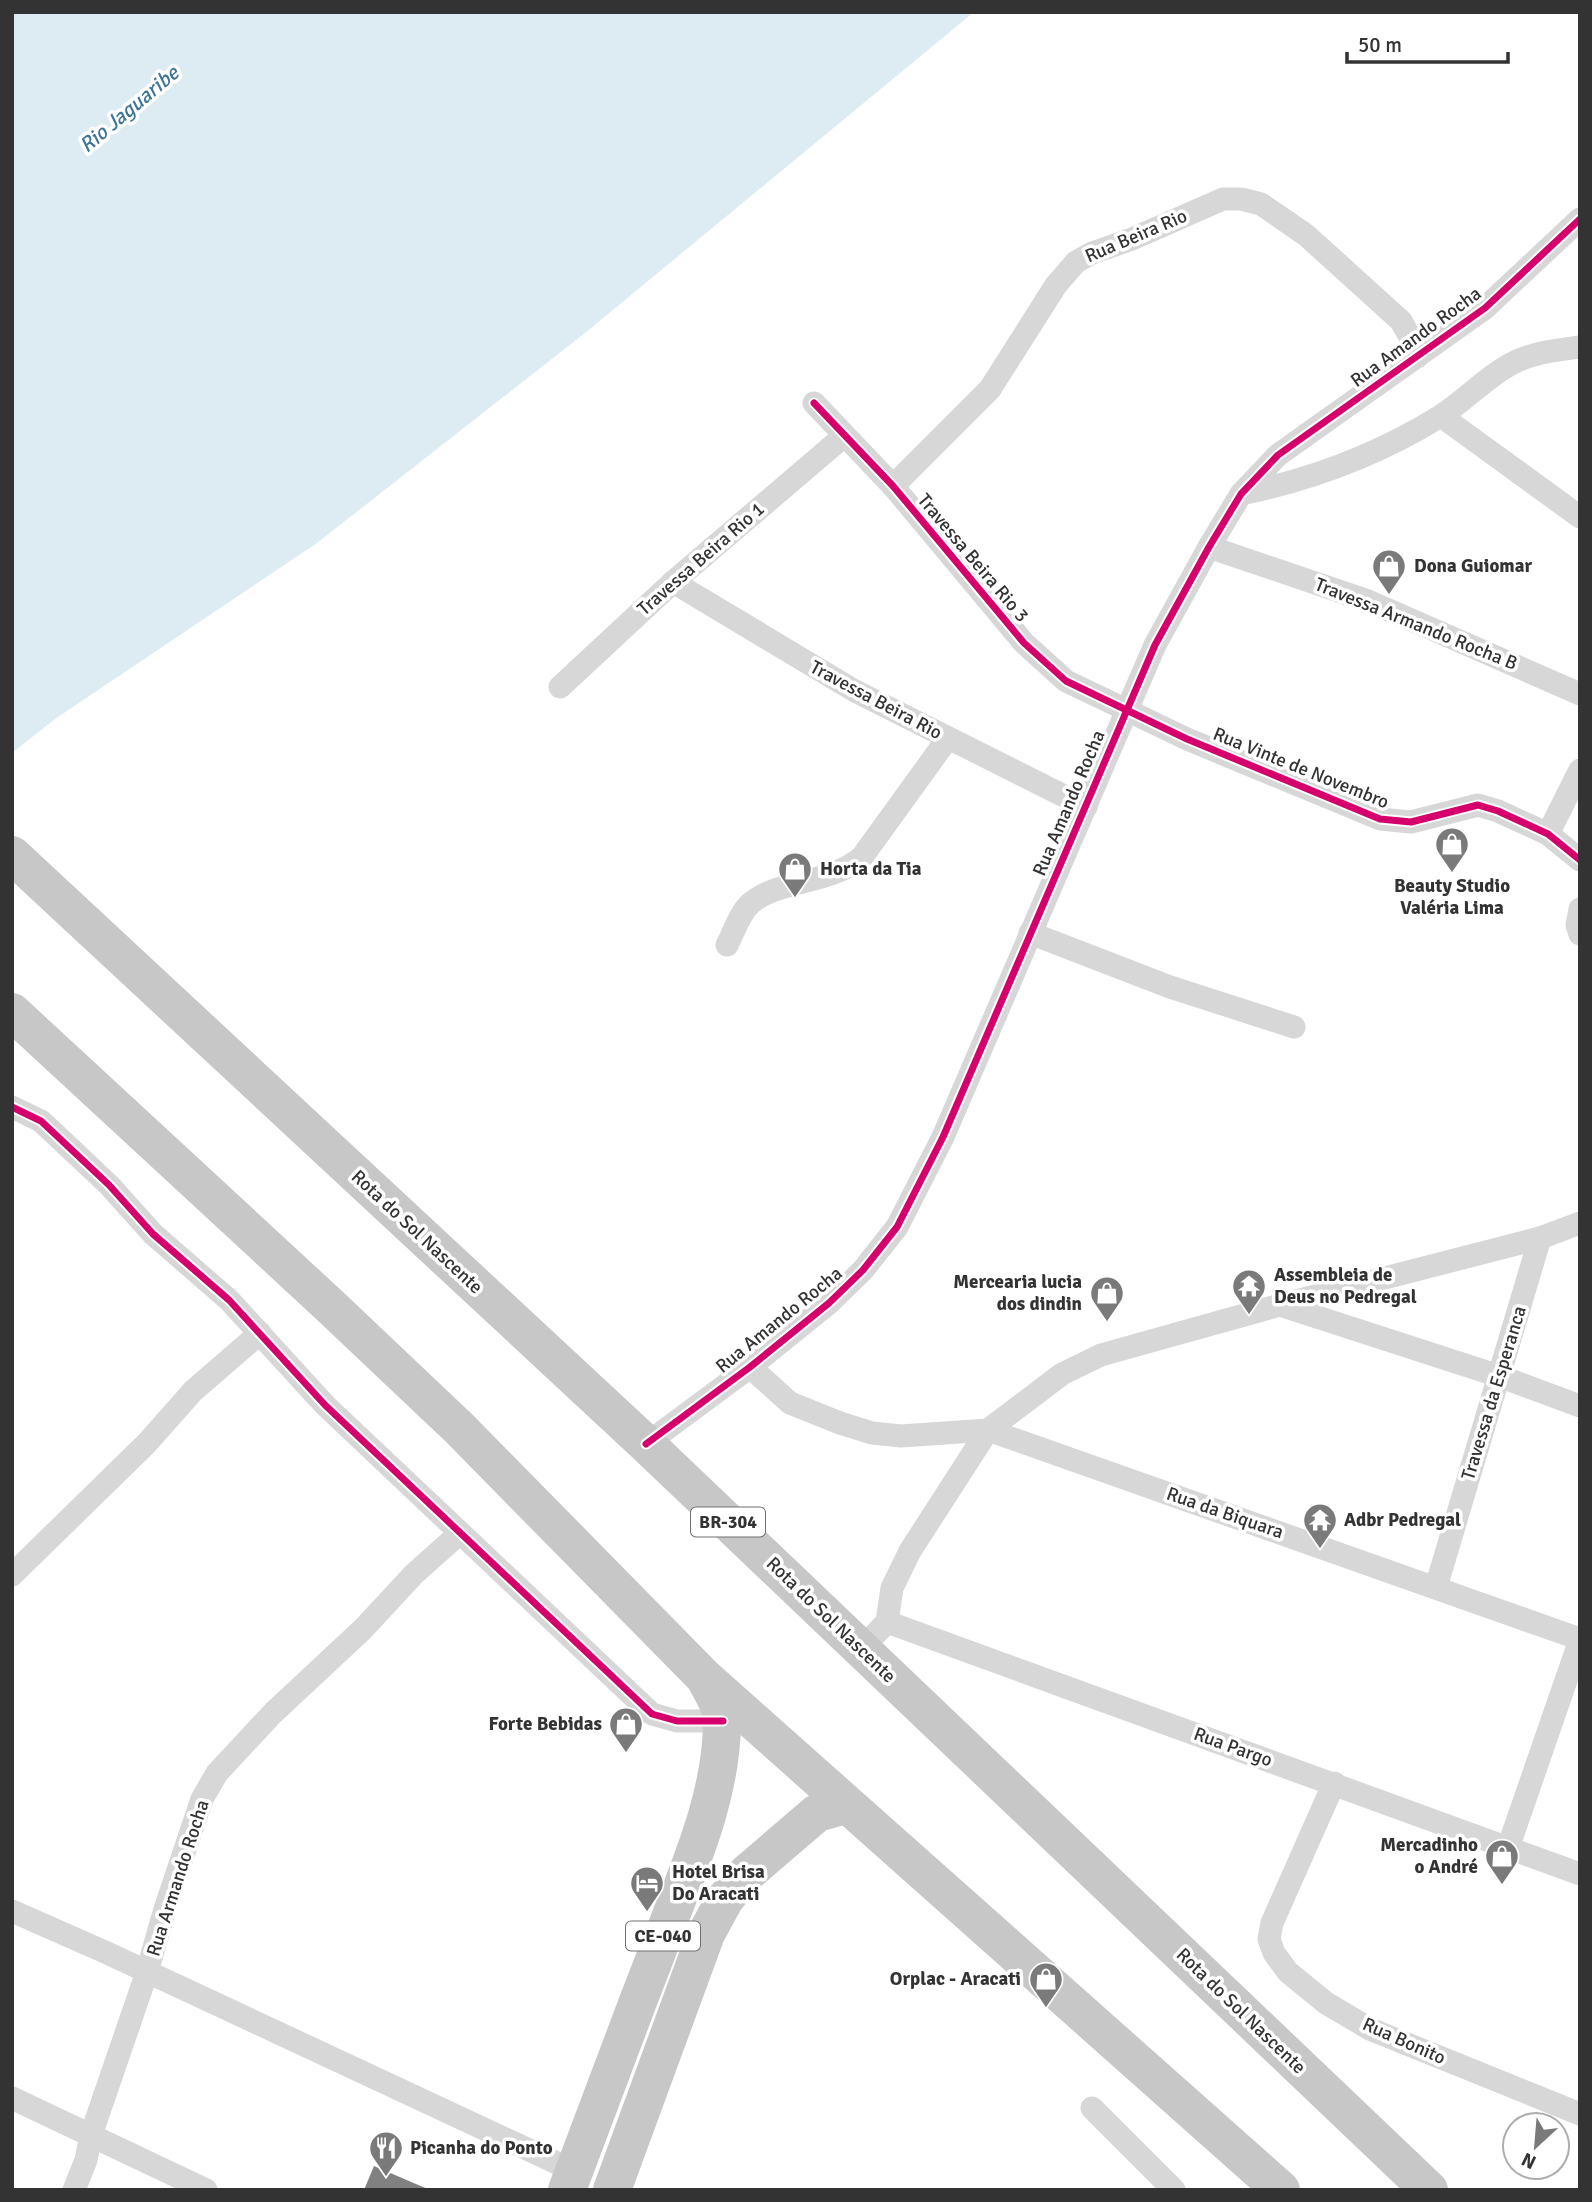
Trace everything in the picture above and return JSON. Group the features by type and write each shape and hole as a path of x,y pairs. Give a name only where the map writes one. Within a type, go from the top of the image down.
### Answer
{"highway":[{"name":"Rota do Sol Nascente","path":"16,858 646,1444 1417,2183"},
{"path":"12,1012 449,1419 705,1678 1281,2190"},
{"name":"CE-040","path":"571,2180 709,1809 720,1755 723,1721 719,1705 705,1678"},
{"name":"CE-040","path":"612,2190 706,1934 725,1899 747,1873 817,1813 846,1805"}],"street":[{"name":"Rua Beira Rio","path":"893,486 990,389 1056,285 1076,262 1223,198 1261,204 1306,235 1401,321 1417,358"},
{"name":"Rua Amando Rocha","path":"646,1444 750,1367 829,1303 855,1279 897,1227 943,1137 1155,645 1241,494 1278,455 1485,308 1580,219"},
{"path":"1241,494 1307,478 1405,437 1441,416 1516,361 1580,347"},
{"name":"Travessa Beira Rio 3","path":"814,402 893,486 1024,643 1066,681 1127,709"},
{"path":"1441,416 1580,517"},
{"name":"Travessa Beira Rio 1","path":"560,687 673,582 844,436"},
{"name":"Travessa Armando Rocha B","path":"1209,547 1368,601 1580,694"},
{"name":"Travessa Beira Rio","path":"673,582 843,684 1086,807"},
{"name":"Rua Vinte de Novembro","path":"1127,709 1187,739 1380,819 1411,822 1464,807 1478,806 1498,811 1548,834 1580,860"},
{"path":"727,945 744,911 751,903 776,891 838,873 862,857 948,738"},
{"path":"1548,834 1580,770"},
{"path":"1580,909 1577,925 1580,934"},
{"path":"1030,933 1170,987 1294,1027"},
{"path":"12,1107 41,1121 109,1185 153,1234 229,1300 325,1405 652,1714 677,1721 723,1721"},
{"path":"861,1649 887,1622 892,1588 910,1550 988,1430 1062,1374 1101,1355 1280,1305 1540,1238 1580,1223"},
{"name":"Travessa da Esperanca","path":"1436,1587 1540,1238"},
{"path":"1280,1305 1499,1376 1580,1406"},
{"path":"12,1575 147,1443 193,1391 260,1333"},
{"path":"750,1367 790,1403 872,1433 901,1436 988,1430"},
{"name":"Rua da Biquara","path":"988,1430 1580,1639"},
{"name":"Rua Armando Rocha","path":"74,2190 86,2161 91,2135 202,1799 217,1773 273,1713 363,1629 414,1574 460,1533"},
{"name":"Rua Pargo","path":"887,1622 1580,1874"},
{"path":"1508,1848 1580,1639"},
{"name":"Rua Bonito","path":"1334,1783 1272,1923 1269,1939 1274,1953 1288,1972 1326,2003 1370,2029 1578,2110"},
{"path":"12,1911 147,1972 571,2180"},
{"path":"12,2098 206,2190"},
{"path":"1092,2108 1174,2190"}],"water":[{"name":"Rio Jaguaribe","path":"12,12 974,12 585,333 317,543 55,719 12,753"}],"building":[{"name":"Picanha do Ponto","path":"374,2166 430,2190 364,2190"}],"cycle path":[{"path":"646,1444 750,1367 829,1303 863,1270 897,1227 943,1137 1155,645 1241,494 1278,455 1485,308 1580,219"},
{"path":"814,403 893,486 1024,643 1066,681 1187,739 1380,819 1411,822 1478,805 1498,811 1548,834 1580,860"},
{"path":"12,1107 41,1121 109,1185 153,1234 229,1300 325,1405 652,1714 677,1721 723,1721"}],"place":[{"name":"Dona Guiomar","path":"1389,596"},
{"name":"Beauty Studio Valéria Lima","path":"1452,874"},
{"name":"Horta da Tia","path":"795,899"},
{"name":"Assembleia de Deus no Pedregal","path":"1249,1316"},
{"name":"Mercearia lucia dos dindin","path":"1107,1323"},
{"name":"Adbr Pedregal","path":"1320,1550"},
{"name":"Forte Bebidas","path":"626,1754"},
{"name":"Mercadinho o André","path":"1502,1886"},
{"name":"Hotel Brisa Do Aracati","path":"647,1913"},
{"name":"Orplac - Aracati","path":"1046,2009"},
{"name":"Picanha do Ponto","path":"386,2178"}]}
